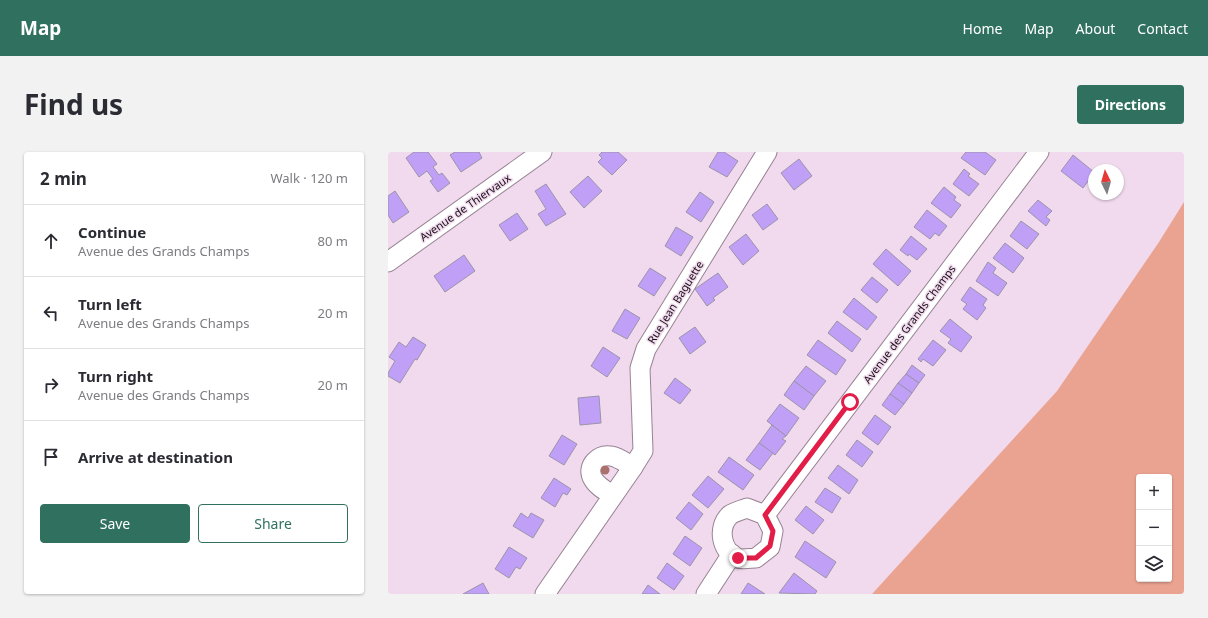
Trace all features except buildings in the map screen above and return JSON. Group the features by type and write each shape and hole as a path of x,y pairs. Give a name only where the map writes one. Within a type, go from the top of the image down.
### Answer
{"street":[{"name":"Avenue de Thiervaux","path":"388,262 542,152"},
{"name":"Rue Jean Baguette","path":"545,594 643,451 640,368 646,349 767,152"},
{"name":"Avenue des Grands Champs","path":"765,515 1039,152"},
{"path":"613,496 598,485 591,476 591,468 593,463 598,458 612,456 633,467"},
{"path":"747,508 765,515 773,531 770,546 756,558 738,558 726,549 722,539 723,526 730,515 747,508"},
{"path":"706,594 732,554"}],"shaded area":[{"path":"1184,202 1184,594 872,594 1057,391 1159,242"}],"route":[{"path":"738,558 756,558 770,546 773,531 765,515 850,402"}]}
